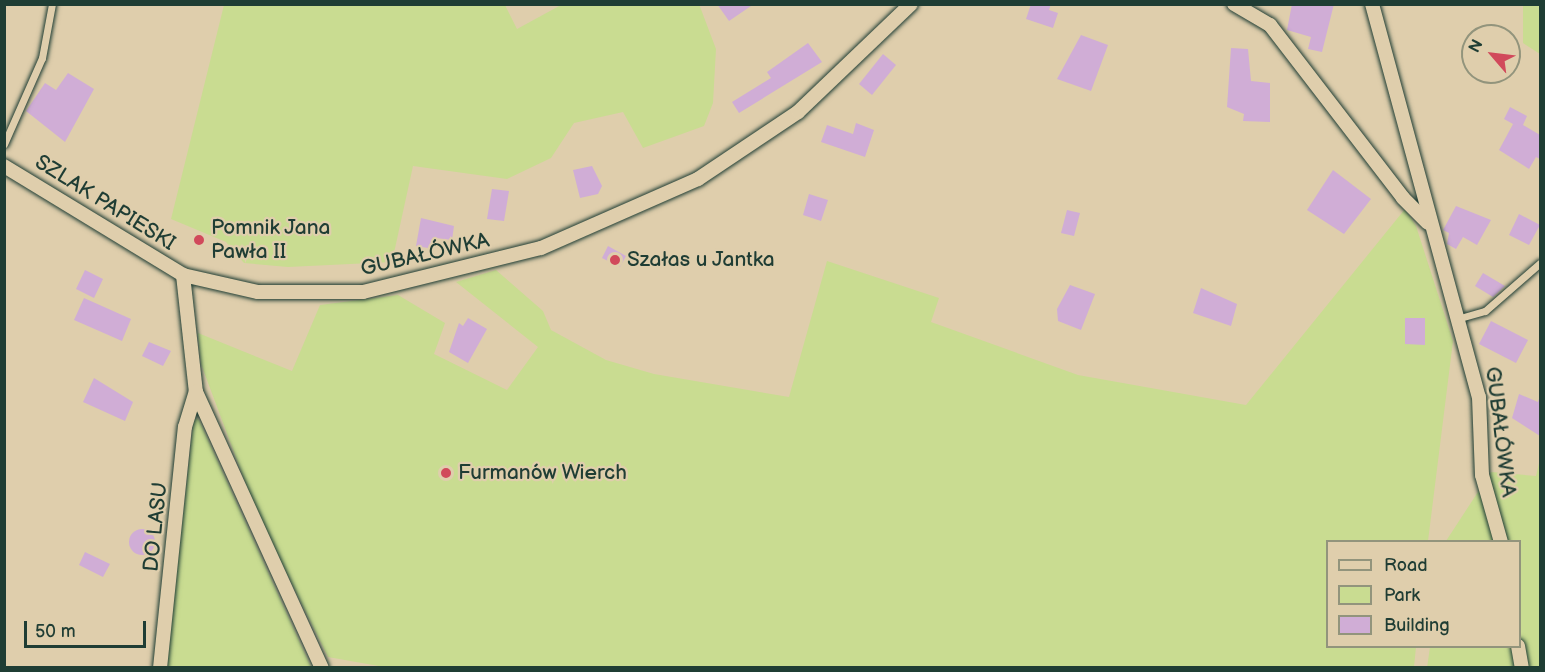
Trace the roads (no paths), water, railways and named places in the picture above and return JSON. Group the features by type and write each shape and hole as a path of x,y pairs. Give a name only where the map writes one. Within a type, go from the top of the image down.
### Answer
{"street":[{"name":"GUBAŁÓWKA","path":"183,275 258,292 363,292 541,248 631,213 726,164 798,112 911,4"},
{"name":"GUBAŁÓWKA","path":"1233,4 1270,26 1403,198 1428,223"},
{"name":"GUBAŁÓWKA","path":"1372,4 1428,223 1460,318 1479,397 1487,505 1501,540"},
{"name":"SZLAK PAPIESKI","path":"4,166 183,275"},
{"path":"183,275 196,392 322,668"},
{"name":"DO LASU","path":"160,668 185,427 196,392"},
{"path":"1518,648 1522,668"}],"lane":[{"path":"4,144 42,58 52,4"},
{"path":"1460,318 1485,311 1540,263"}],"place":[{"name":"Pomnik Jana Pawła II","path":"199,240"},
{"name":"Szałas u Jantka","path":"615,260"},
{"name":"Furmanów Wierch","path":"446,473"}]}
